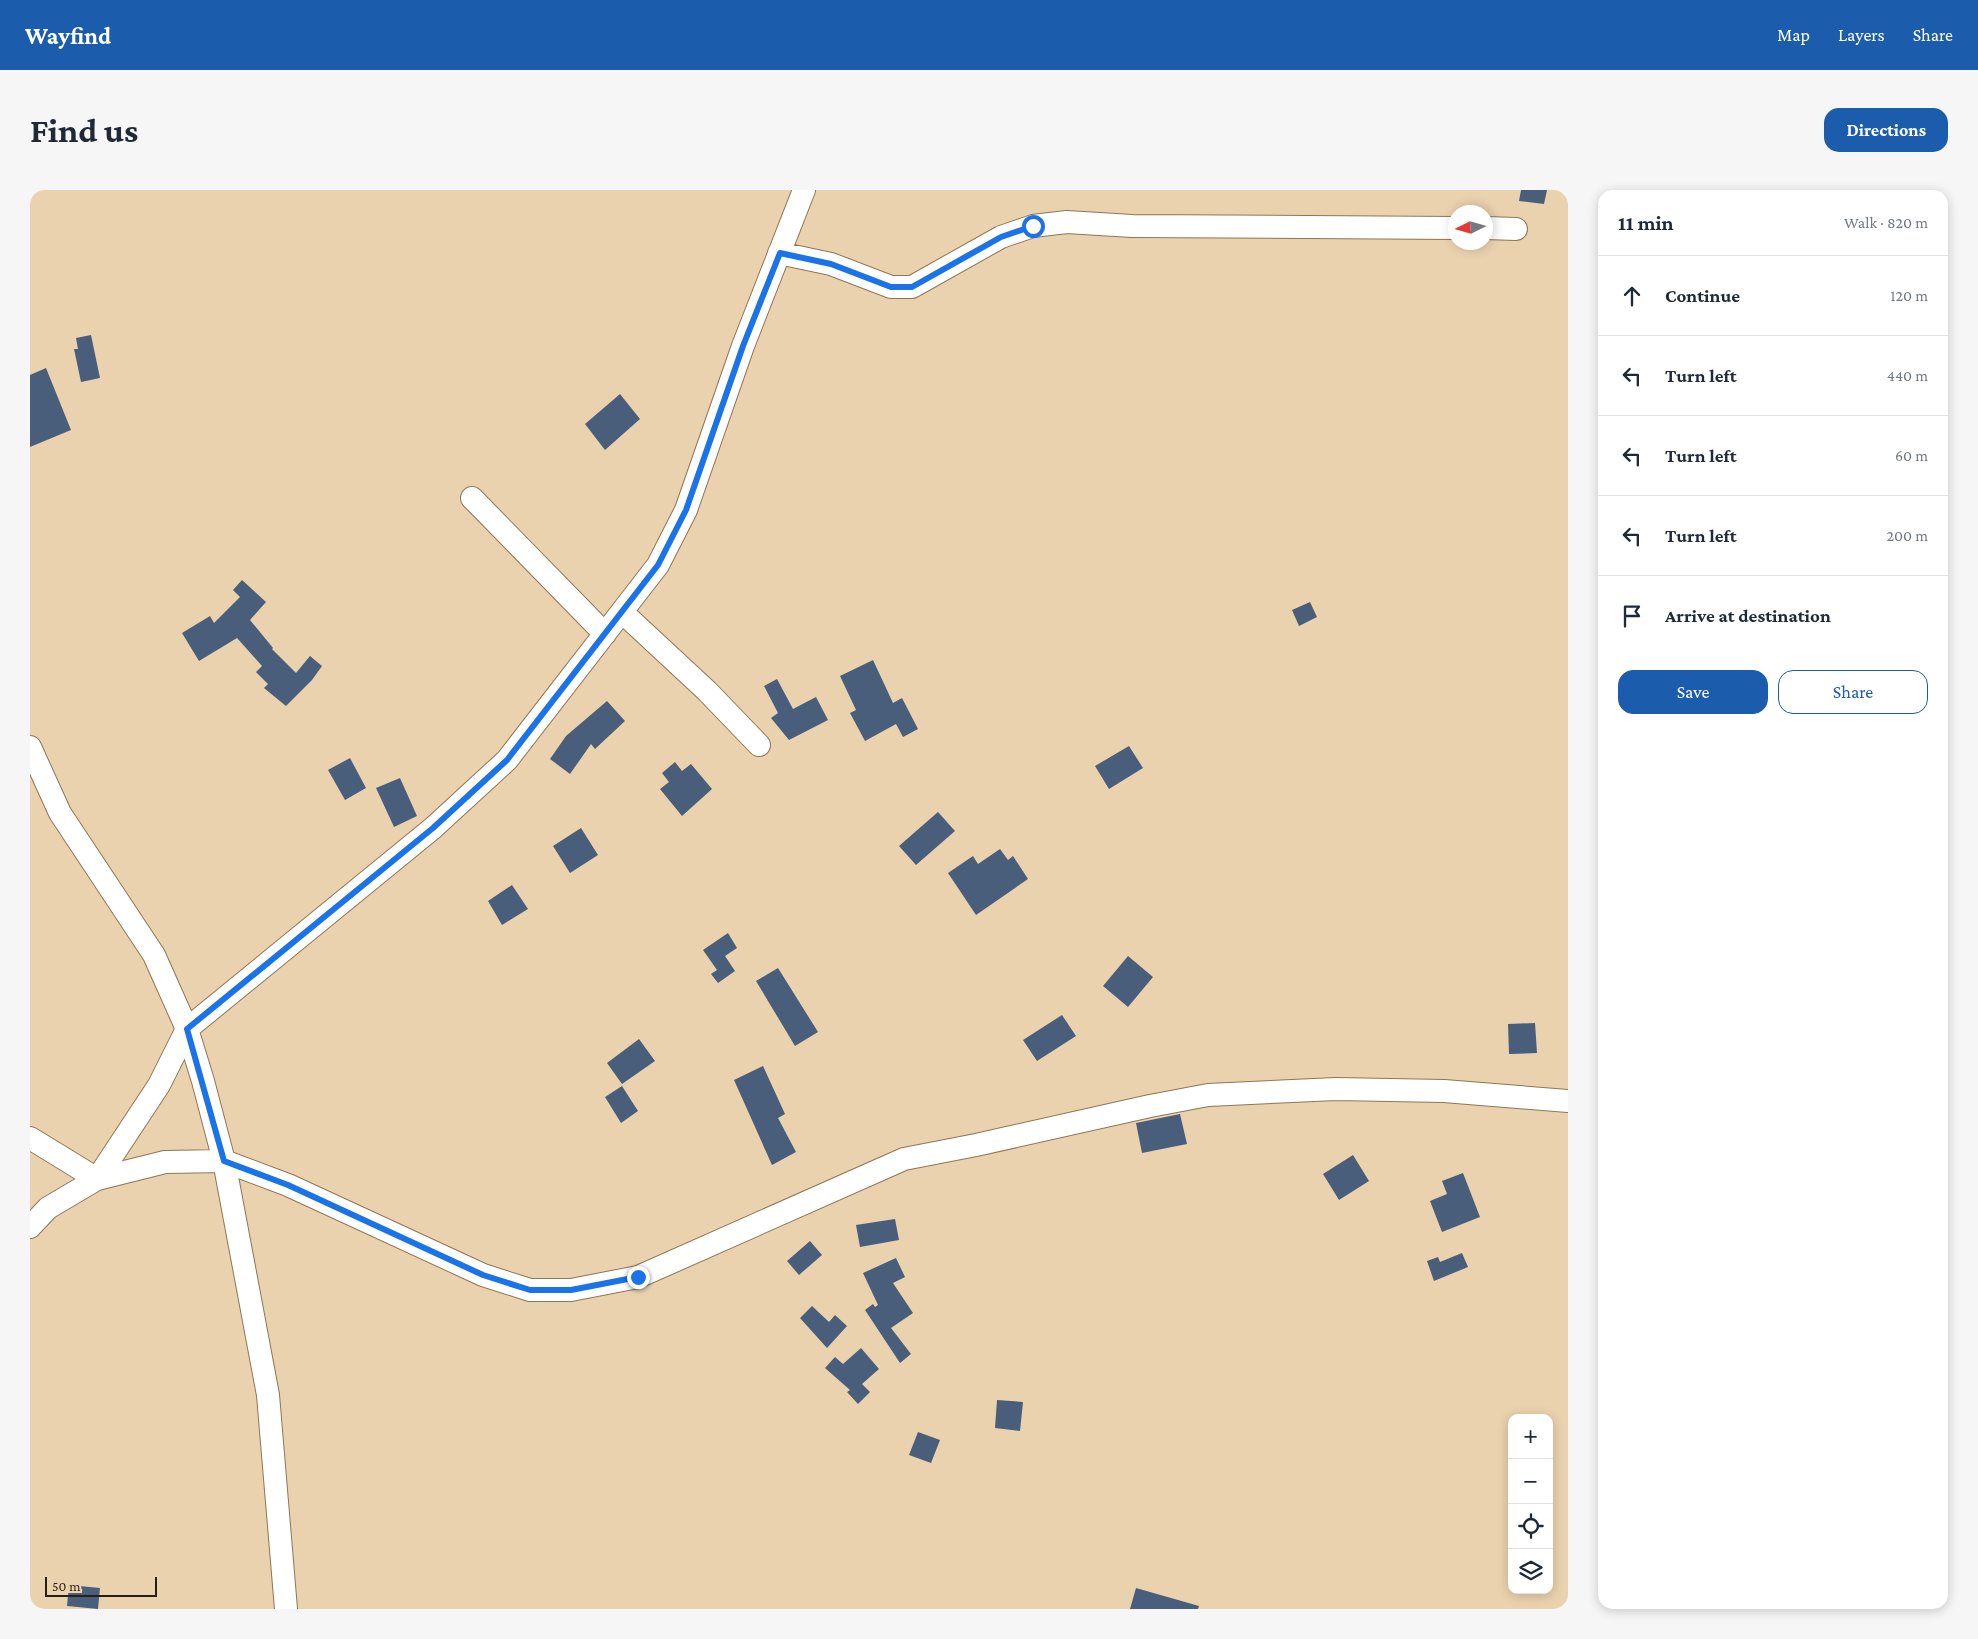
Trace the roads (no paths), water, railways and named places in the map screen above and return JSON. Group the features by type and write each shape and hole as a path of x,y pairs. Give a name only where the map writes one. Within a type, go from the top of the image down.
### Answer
{"street":[{"path":"97,1179 159,1085 187,1029 433,828 507,760 658,565 686,510 743,346 804,190"},
{"path":"780,253 831,264 891,287 912,287 1001,237 1033,226 1067,222 1132,226 1448,228"},
{"path":"1493,228 1516,229"},
{"path":"472,498 605,634"},
{"path":"622,612 707,691 758,746"},
{"path":"30,747 60,813 154,955 187,1029 224,1161 268,1395 286,1609"},
{"path":"30,1227 48,1208 97,1179 165,1162 224,1161 288,1185 483,1275 530,1290 571,1290 638,1277 904,1159 1208,1095 1336,1089 1444,1091 1568,1101"},
{"path":"30,1138 97,1179"}]}
